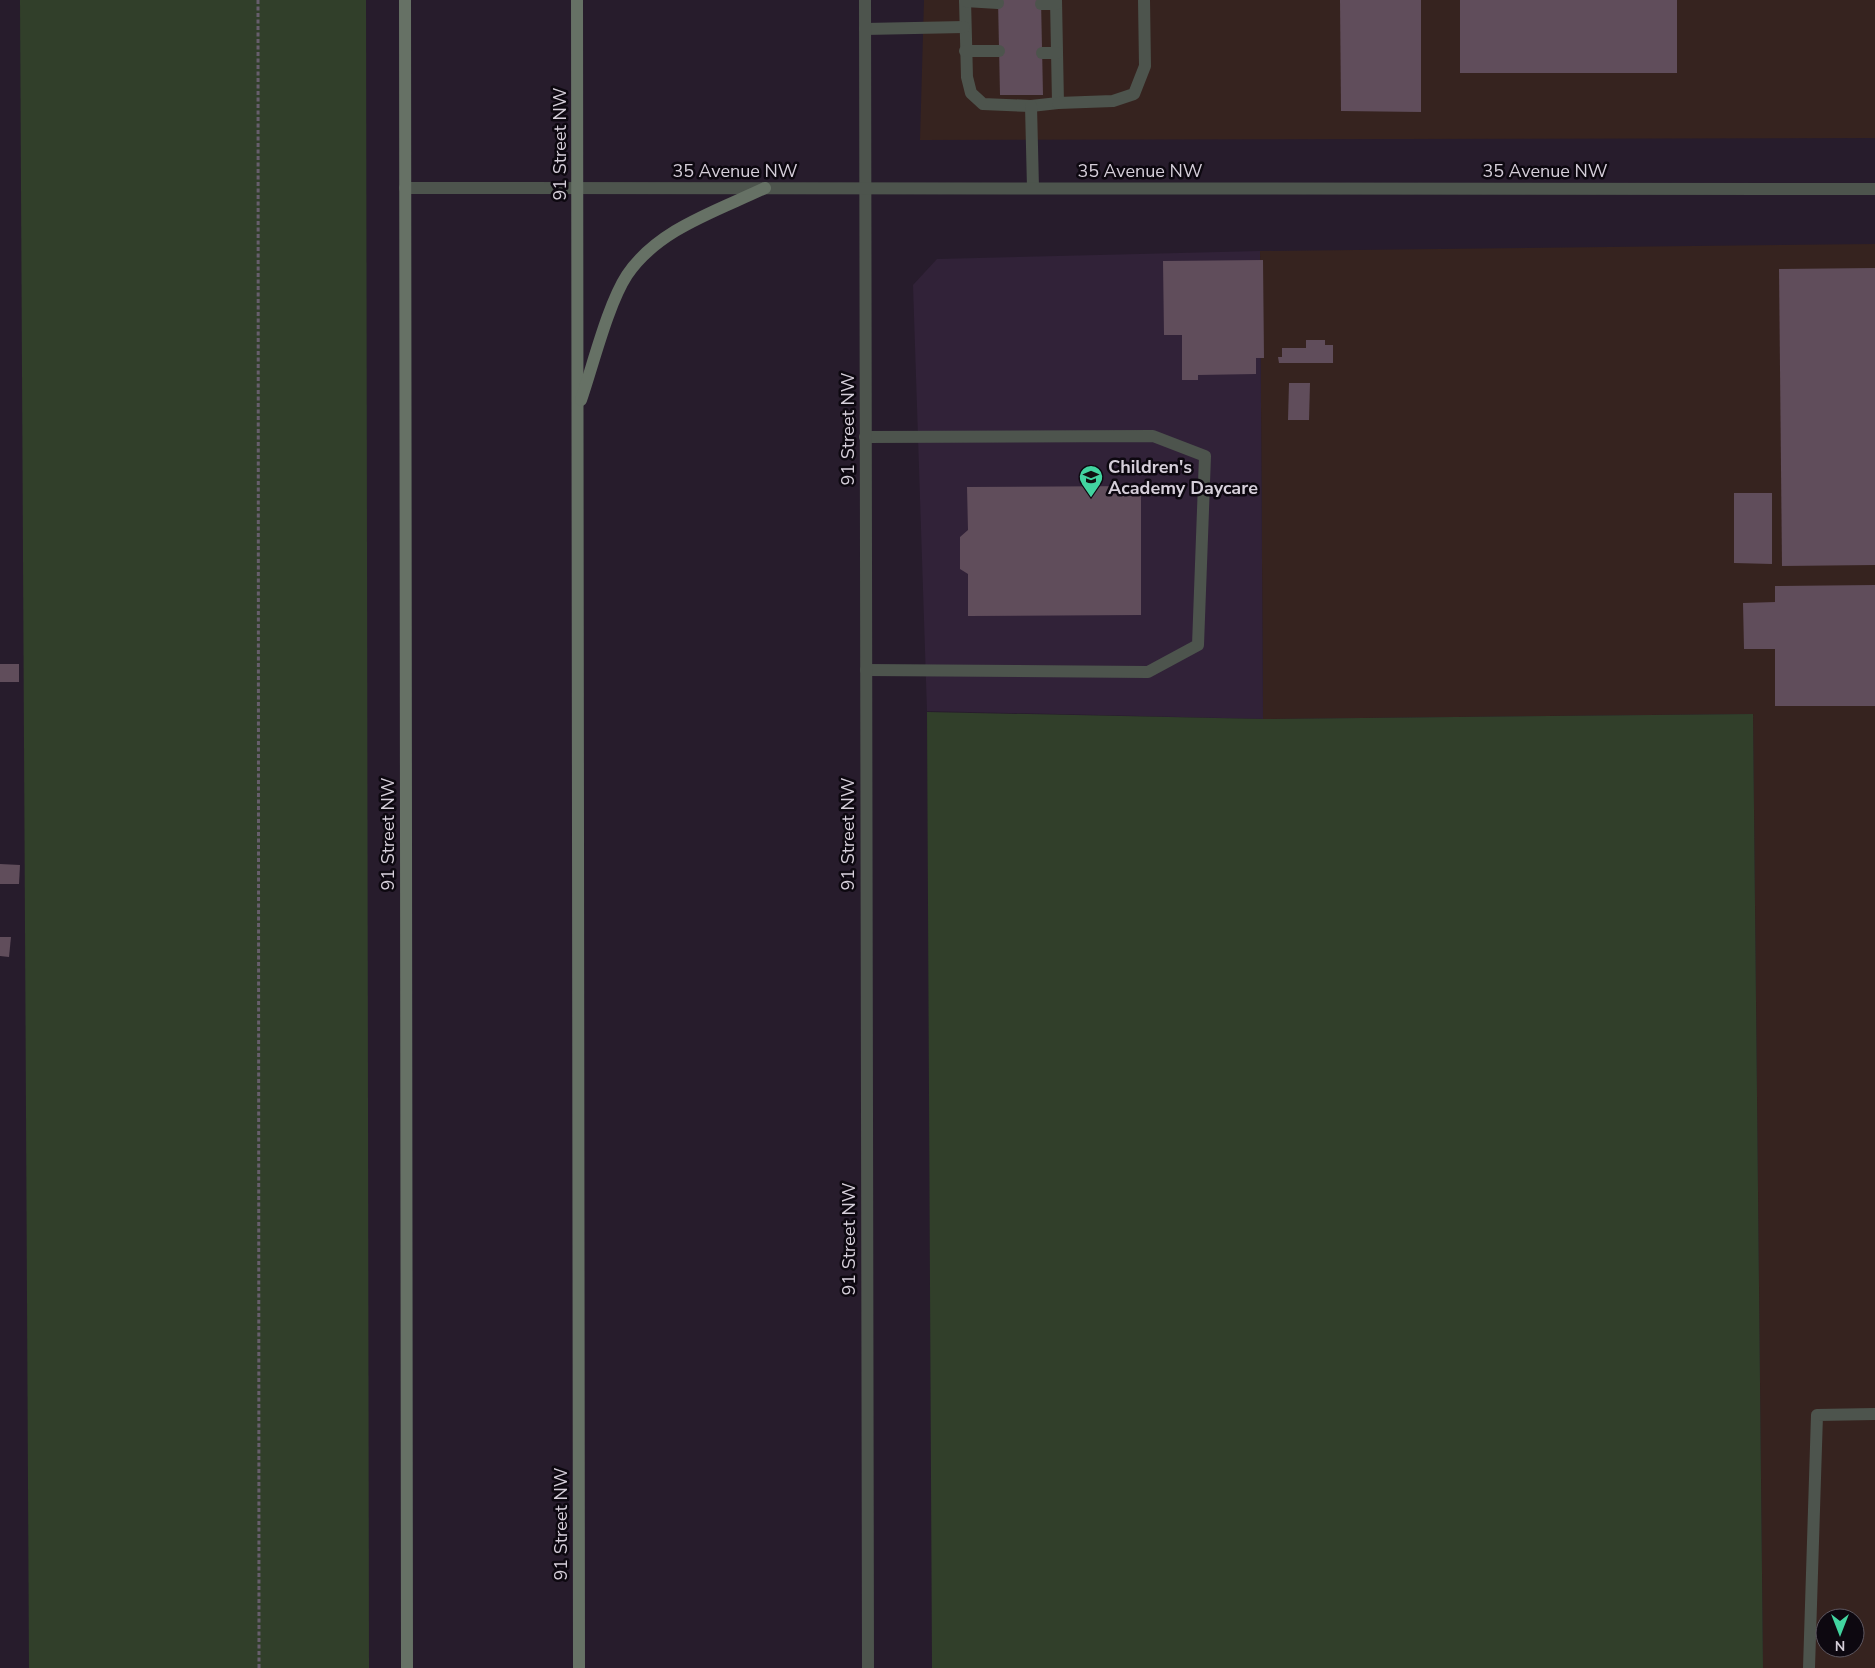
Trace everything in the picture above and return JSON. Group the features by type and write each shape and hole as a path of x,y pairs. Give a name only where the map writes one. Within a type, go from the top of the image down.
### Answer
{"main road":[{"name":"91 Street NW","path":"405,0 407,1668"},
{"name":"91 Street NW","path":"577,0 579,1668"},
{"path":"577,412 616,299 627,276 645,253 667,236 690,223 765,188"}],"street":[{"name":"91 Street NW","path":"865,0 868,1668"},
{"path":"998,3 965,1 964,28 967,76 971,93 982,104 1031,106 1113,101 1134,94 1145,66 1144,0"},
{"path":"1041,4 1056,2 1058,103"},
{"path":"865,29 964,28"},
{"path":"966,51 999,51"},
{"path":"1042,53 1057,53"},
{"path":"1031,106 1033,188"},
{"name":"35 Avenue NW","path":"405,188 1875,189"},
{"path":"865,437 1153,436 1205,456 1198,645 1148,672 866,670"},
{"path":"1809,1668 1817,1416 1875,1414"}],"path":[{"path":"258,0 259,1668"}],"shaded area":[{"path":"924,0 1875,0 1875,138 920,140"},
{"path":"1875,244 1875,1668 1763,1668 1753,714 1263,719 1260,251"},
{"name":"Children's Academy Daycare","path":"1260,251 1263,719 927,711 913,285 937,259"}],"green space":[{"path":"20,0 366,0 369,1668 29,1668"},
{"path":"927,712 1263,719 1753,714 1763,1668 932,1668"}],"building":[{"path":"998,0 1041,0 1043,95 1000,95"},
{"path":"1340,0 1421,0 1421,112 1341,111"},
{"path":"1460,0 1677,0 1677,73 1460,73"},
{"path":"1263,260 1264,358 1256,358 1256,374 1198,375 1198,380 1182,380 1182,335 1164,335 1163,261"},
{"path":"1875,268 1875,565 1782,566 1779,269"},
{"path":"1306,340 1325,340 1325,345 1333,345 1333,363 1279,363 1278,357 1282,357 1282,348 1306,348"},
{"path":"1289,383 1310,383 1309,420 1288,420"},
{"path":"1141,486 1141,615 968,616 968,574 960,569 960,537 968,530 967,487"},
{"path":"1734,493 1772,493 1772,564 1734,563"},
{"path":"1875,585 1875,706 1775,706 1775,649 1744,649 1743,603 1775,602 1775,586"},
{"path":"0,664 19,664 19,682 0,682"},
{"path":"0,864 20,865 19,884 0,884"},
{"path":"0,937 11,937 9,957 0,956"}],"place":[{"name":"Children's Academy Daycare","path":"1091,498"}]}
